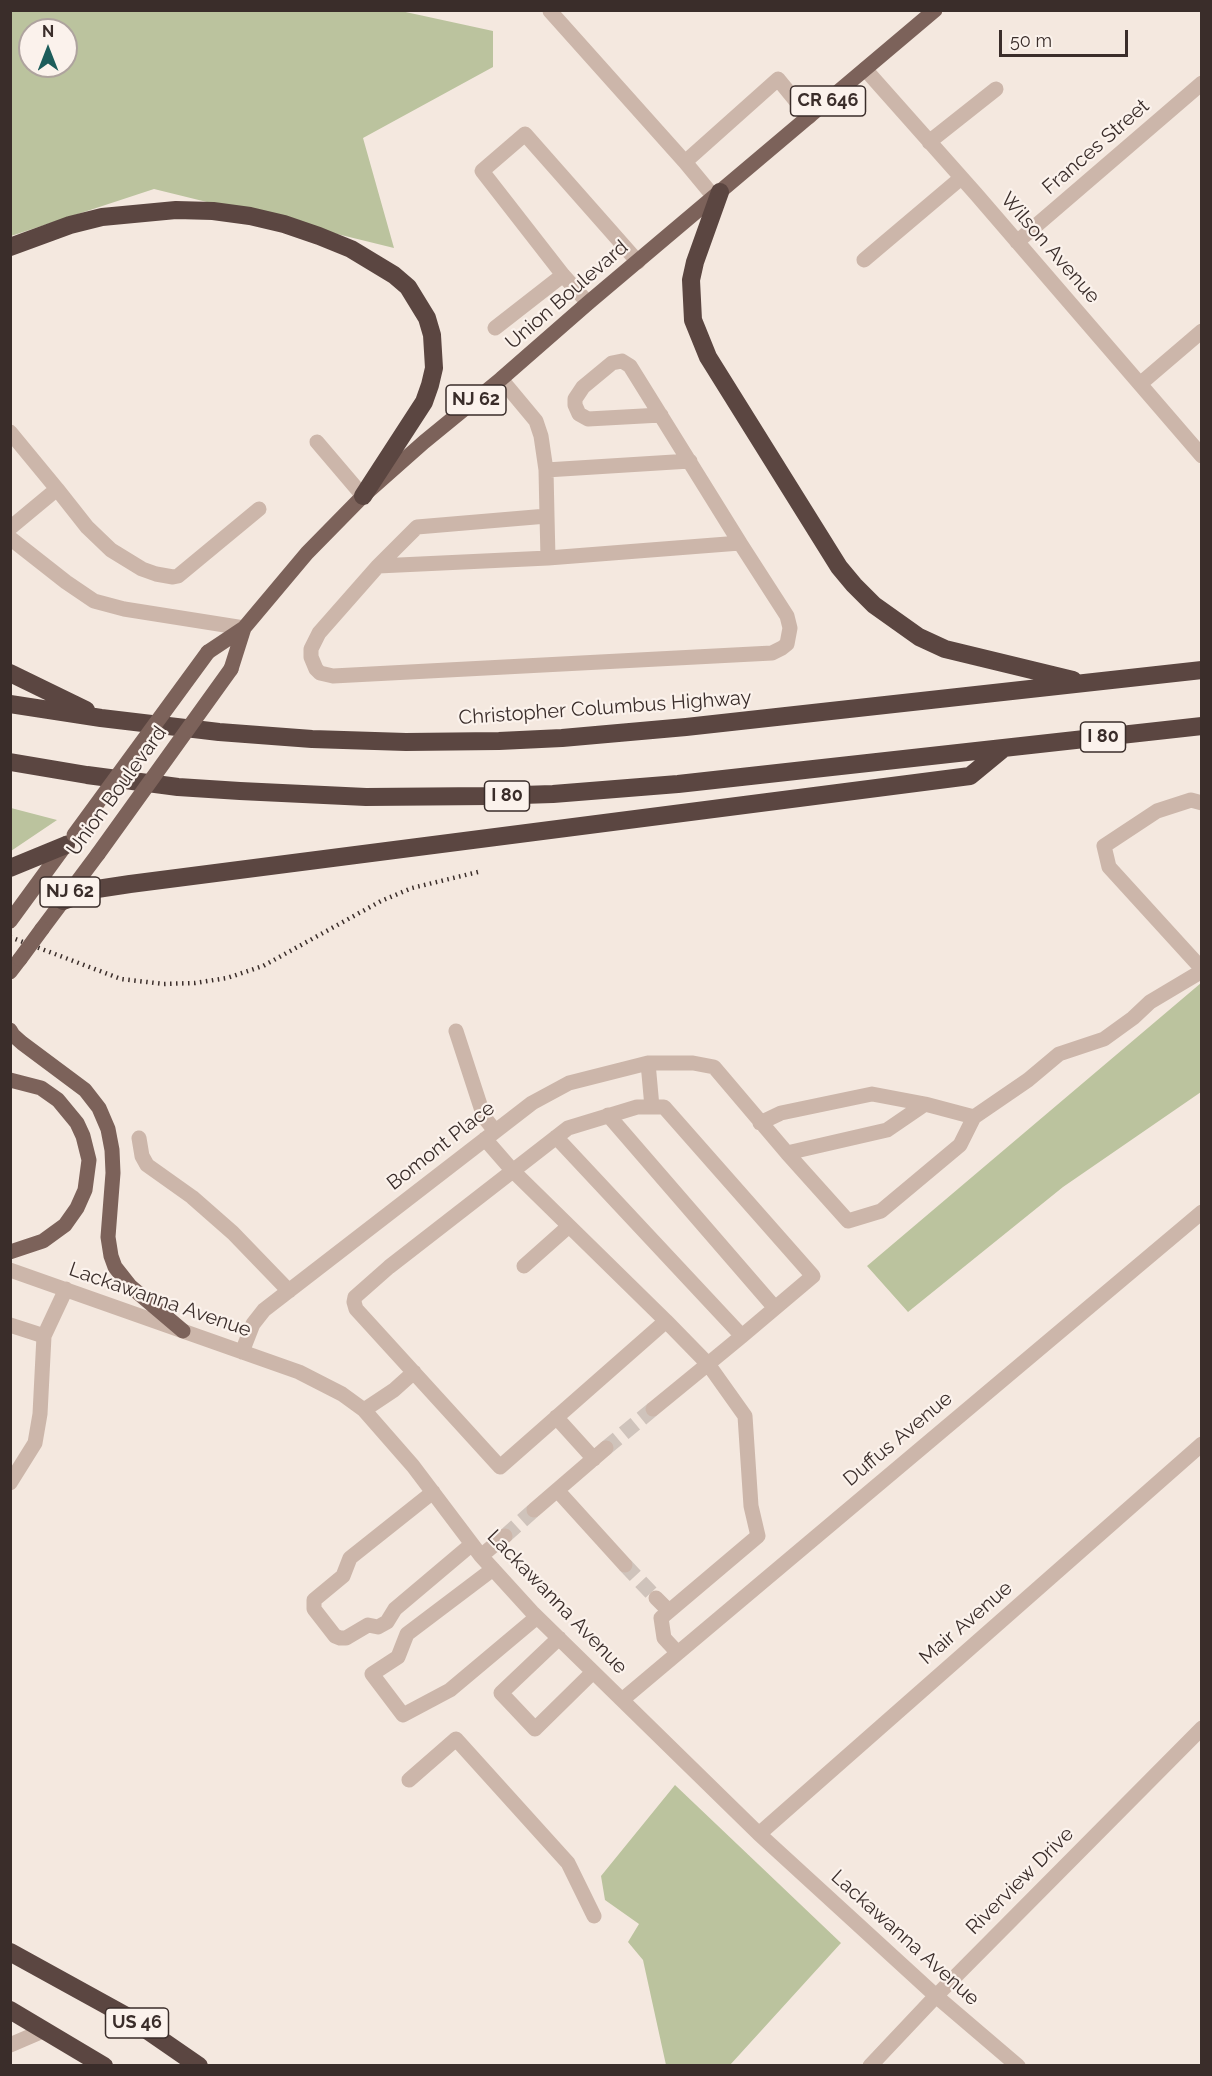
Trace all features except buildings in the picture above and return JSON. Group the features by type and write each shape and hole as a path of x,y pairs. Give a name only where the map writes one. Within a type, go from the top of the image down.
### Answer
{"highway":[{"path":"717,195 691,280 693,320 708,357 839,567 874,604 904,627 945,649 1084,683"},
{"path":"10,247 38,235 102,218 176,210 213,211 284,224 320,236 351,249 394,275 413,294 427,318 433,343 434,368 424,402 363,496"},
{"name":"Christopher Columbus Highway","path":"10,704 219,732 312,739 406,742 499,741 686,728 1202,670"},
{"path":"10,673 101,718"},
{"name":"I 80","path":"10,762 87,775 178,786 302,795 428,797 553,794 740,778 1202,726"},
{"path":"63,902 97,890 141,882 970,776 1004,748"},
{"path":"10,868 70,840"},
{"name":"US 46","path":"10,1952 128,2017 199,2066"},
{"name":"US 46","path":"10,2010 95,2063"}],"main road":[{"name":"Union Boulevard","path":"12,919 208,652 244,628 307,553 363,496 935,10"},
{"name":"Union Boulevard","path":"10,972 231,669 244,628"},
{"path":"10,1030 22,1043 85,1090 99,1108 108,1129 112,1150 113,1173 108,1237 112,1261 130,1286 183,1331"},
{"path":"10,1080 41,1088 58,1100 77,1123 89,1160 85,1190 65,1226 43,1241 10,1252"}],"street":[{"path":"550,11 717,195"},
{"name":"Wilson Avenue","path":"865,69 1202,456"},
{"path":"685,162 778,79 809,117"},
{"name":"Frances Street","path":"1017,242 1202,83"},
{"path":"929,142 996,88"},
{"path":"588,303 563,275 482,171 525,134 638,262"},
{"path":"864,260 961,178"},
{"path":"495,328 563,275"},
{"path":"1140,384 1202,330"},
{"path":"547,516 417,527 378,566 314,641 311,657 316,669 320,673 333,676 778,651 789,638 789,622 690,461 661,415 630,366 622,362 612,363 583,387 575,405 579,414 588,419 661,415"},
{"path":"501,379 536,421 541,436 546,470 548,558"},
{"path":"10,432 87,527 111,550 142,569 164,576 178,576 259,509"},
{"path":"317,442 363,496"},
{"path":"546,470 690,461"},
{"path":"10,528 57,489"},
{"path":"10,537 66,582 94,601 124,609 244,628"},
{"path":"378,566 548,558 740,543"},
{"path":"974,1117 926,1104 872,1094 781,1113 760,1122 848,1221 881,1211 960,1145 974,1117 1028,1080 1059,1054 1104,1039 1133,1018 1150,1002 1202,970 1109,867 1104,846 1157,811 1191,801 1202,803"},
{"path":"456,1031 490,1135 512,1170 708,1364 745,1416 751,1506 758,1536 661,1618 664,1638 676,1653"},
{"name":"Bomont Place","path":"242,1352 253,1324 264,1310 532,1102 569,1083 648,1064 693,1063 714,1067 760,1122"},
{"path":"648,1064 652,1107"},
{"path":"787,1153 886,1130 926,1104"},
{"path":"653,1409 813,1276 664,1107 637,1107 568,1128 355,1296 356,1309 500,1467 666,1321"},
{"path":"608,1115 775,1308"},
{"path":"556,1137 742,1336"},
{"path":"139,1138 142,1156 147,1165 192,1197 233,1233 289,1291"},
{"name":"Duffus Avenue","path":"622,1700 1202,1212"},
{"path":"524,1266 569,1226"},
{"name":"Lackawanna Avenue","path":"10,1270 312,1378 342,1394 364,1410 413,1466 481,1556 537,1617 759,1834 936,1996 1018,2066"},
{"path":"10,1483 35,1443 40,1414 44,1336 66,1289"},
{"path":"10,1325 44,1336"},
{"path":"364,1410 394,1390 414,1372"},
{"path":"556,1417 594,1459"},
{"name":"Mair Avenue","path":"759,1834 1202,1444"},
{"path":"534,1510 606,1448"},
{"path":"557,1491 626,1565"},
{"path":"433,1492 350,1558 343,1576 314,1600 314,1609 335,1636 340,1638 346,1638 368,1625 378,1627 387,1622 394,1609 472,1544"},
{"path":"481,1556 505,1536"},
{"path":"493,1569 407,1634 398,1657 372,1674 403,1715 450,1690 537,1617"},
{"path":"656,1598 669,1611"},
{"path":"559,1638 501,1693 535,1729 593,1672"},
{"name":"Riverview Drive","path":"870,2066 936,1996 1202,1728"},
{"path":"410,1780 456,1739 568,1863 594,1916"},
{"path":"10,2045 45,2030"}],"green space":[{"path":"10,11 401,11 493,31 493,67 363,138 394,248 154,189 11,236"},
{"path":"11,808 57,820 11,851"},
{"path":"1201,983 1201,1092 1063,1187 908,1312 867,1266"},
{"path":"675,1785 841,1943 730,2065 666,2065 643,1960 628,1942 639,1924 605,1900 601,1876"}],"tunnel":[{"path":"606,1448 653,1409"},
{"path":"505,1536 534,1510"},
{"path":"625,1565 656,1598"}],"railway":[{"path":"10,937 121,979 164,984 195,983 227,978 263,966 381,901 412,888 482,871"}]}
